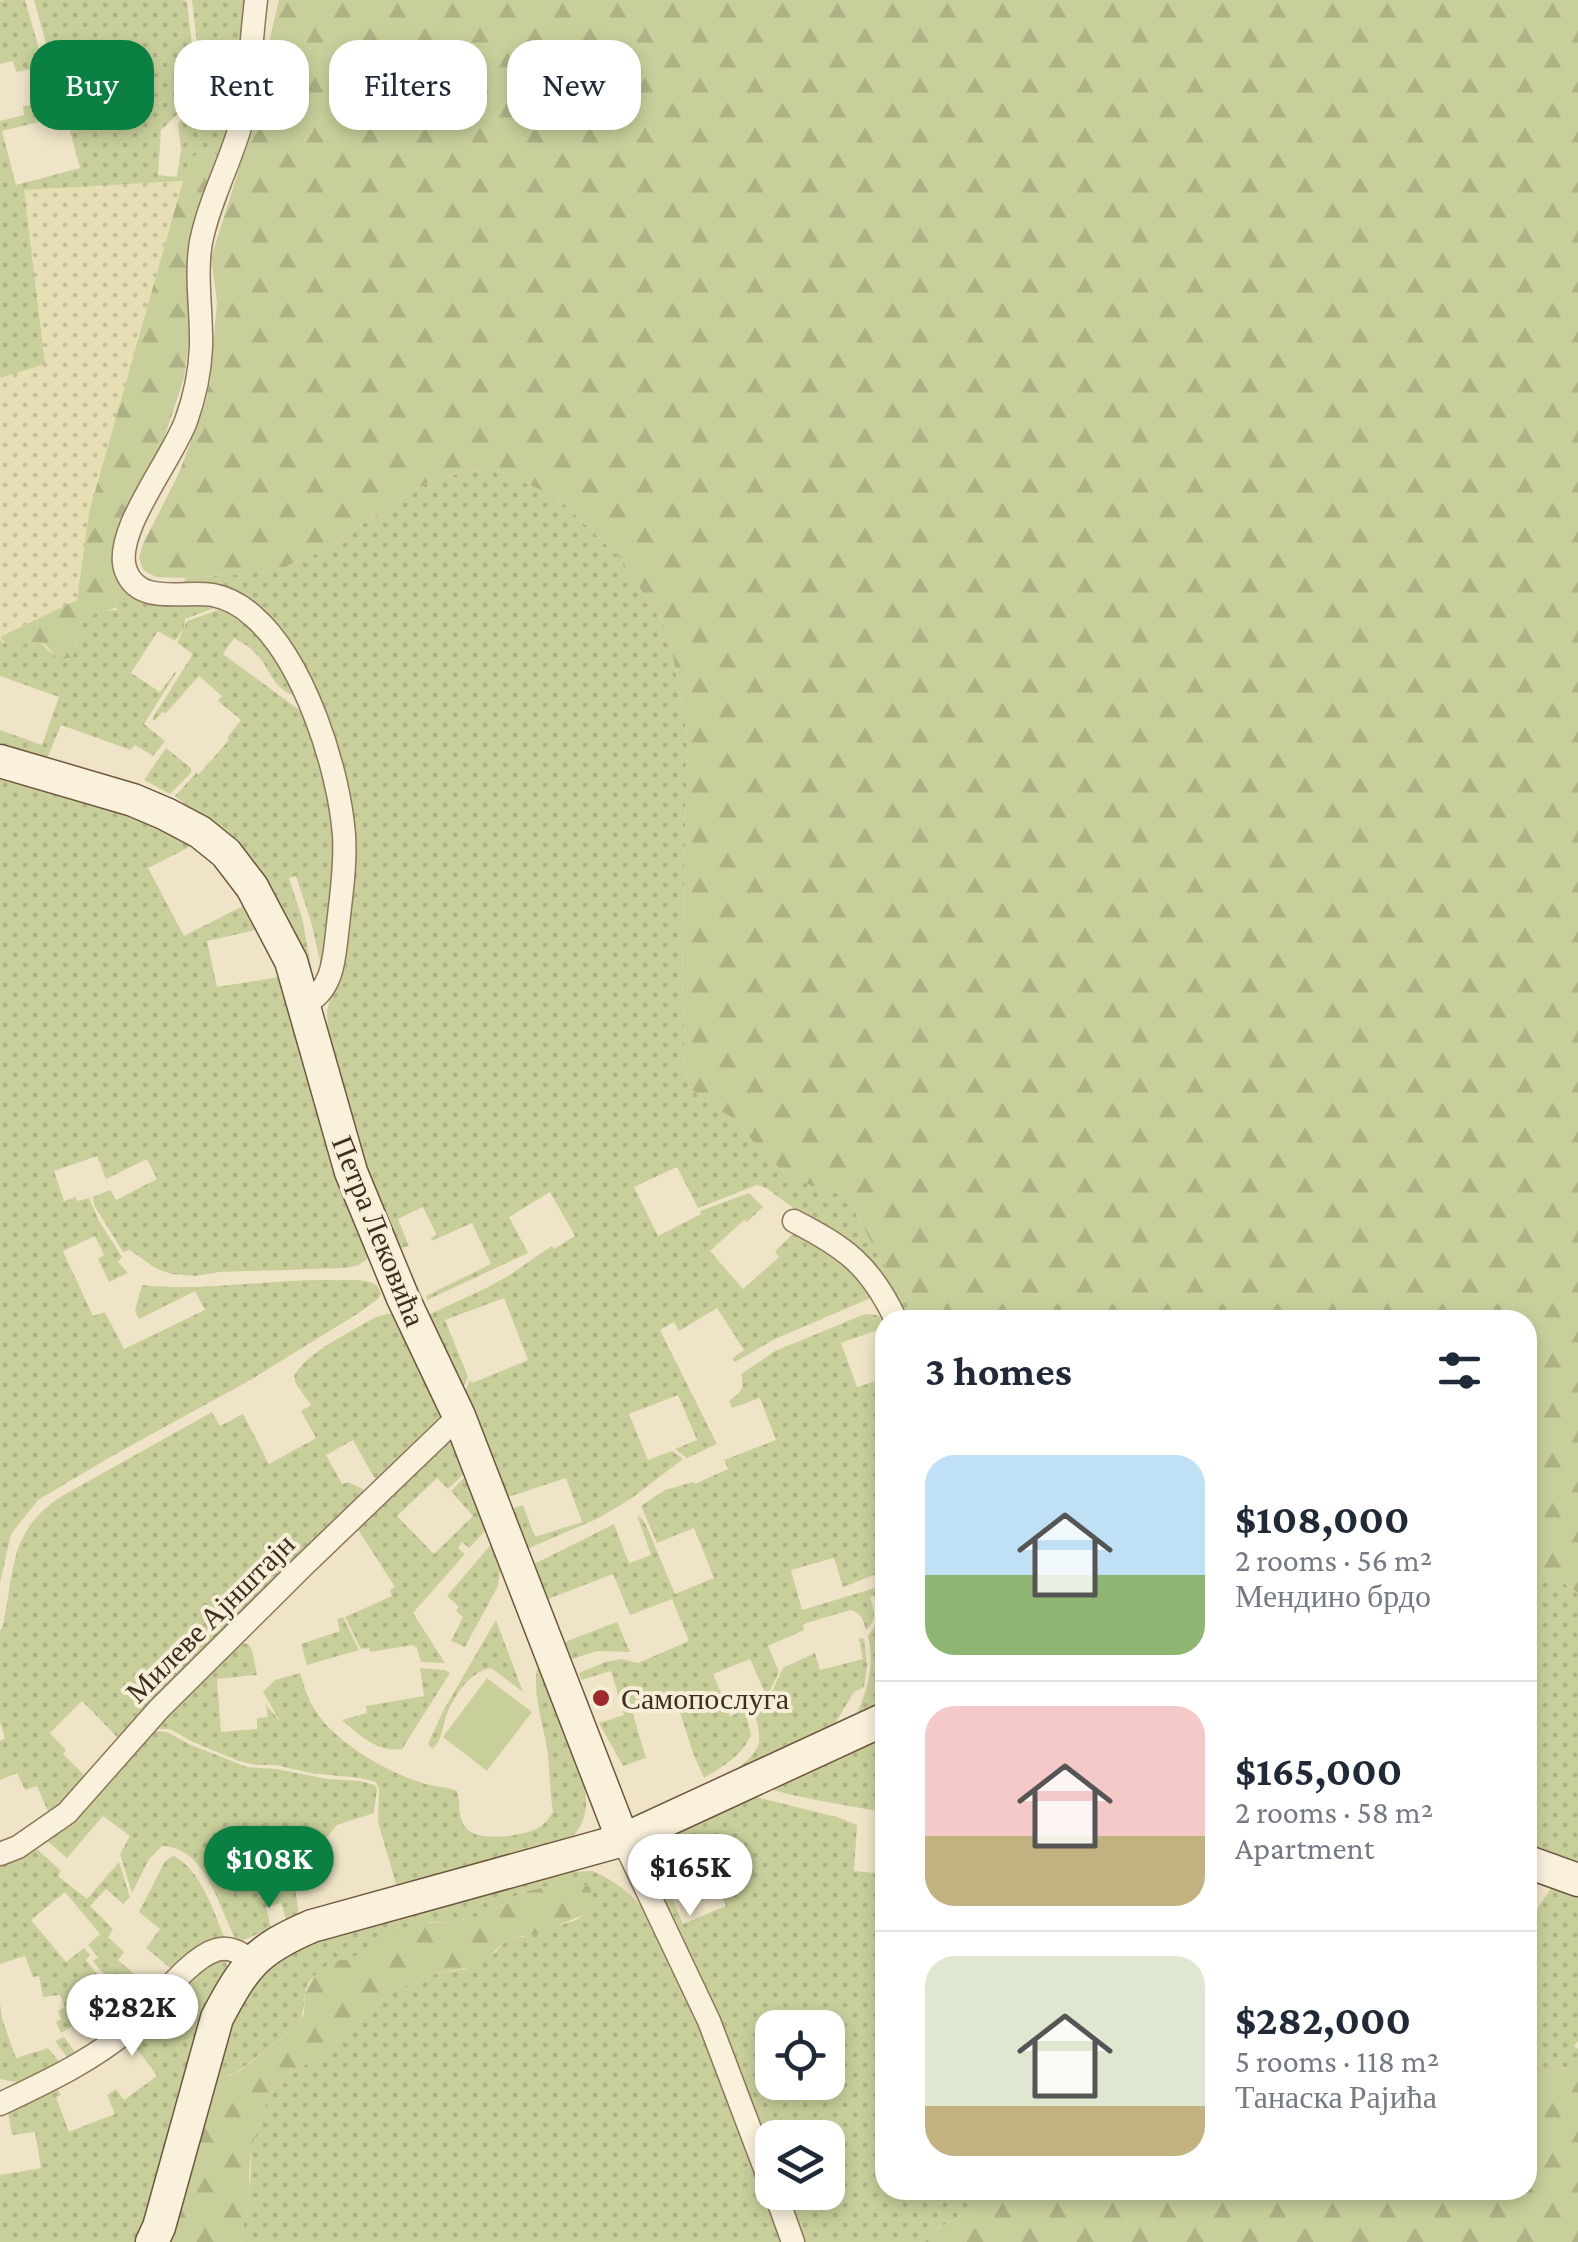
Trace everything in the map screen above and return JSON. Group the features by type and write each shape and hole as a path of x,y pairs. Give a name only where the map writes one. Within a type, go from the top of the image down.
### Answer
{"street":[{"path":"256,0 245,112 202,241 198,272 201,350 186,420 139,510 121,554 130,580 139,590 215,596 231,600 253,616 285,656 308,701 334,773 344,840 337,931 328,984 305,1004"},
{"name":"Петра Лековића","path":"0,761 134,800 200,832 226,853 252,887 291,961 350,1172 403,1298 459,1416 623,1840"},
{"path":"794,1221 845,1250 869,1273 890,1310"},
{"name":"Милеве Ајнштајн","path":"0,1854 18,1847 67,1813 160,1710 459,1416"},
{"path":"152,2242 217,2018 252,1961 279,1941 312,1926 623,1840 875,1724"},
{"path":"623,1840 709,2021 755,2141"},
{"path":"1537,1865 1578,1880"},
{"path":"0,2104 47,2082 129,2029 202,1956 222,1948 240,1952 252,1961"},
{"path":"781,2210 793,2242"}],"shaded area":[{"path":"183,181 89,513 77,600 0,637 0,378 45,364 24,190"}],"green space":[{"path":"25,0 36,40 30,40 30,69 16,72 13,61 0,64 0,1"},
{"path":"34,0 184,0 192,40 174,40 174,117 161,130 158,175 177,177 181,150 179,130 228,130 218,163 189,163 183,181 24,190 45,364 0,378 0,121 24,115 23,107 30,105 30,124 2,131 16,185 80,168 70,130 154,130 154,40 45,40"},
{"path":"192,0 251,0 246,40 196,40"},
{"path":"279,0 1578,0 1578,1593 1537,1569 1537,1310 919,1310 886,1268 842,1194 812,1186 783,1171 733,1118 703,1101 691,1088 683,1068 687,736 669,633 621,559 558,498 491,467 433,479 316,554 271,572 186,578 156,577 143,570 139,558 143,544 179,473 205,404 217,302 211,258 253,130 309,130 309,40 270,40"},
{"path":"210,148 218,163 187,270 190,336 184,378 161,447 125,588 126,600 85,619 77,632 77,649 59,662 40,643 10,647 0,637 77,600 89,513 183,181 195,156"},
{"path":"492,467 558,498 621,559 669,633 687,736 683,1068 691,1088 703,1101 733,1118 783,1171 812,1186 842,1194 886,1268 919,1310 895,1310 810,1220 766,1188 757,1185 698,1208 677,1167 634,1187 658,1236 701,1214 700,1211 749,1193 763,1207 710,1251 743,1289 779,1257 775,1251 795,1232 838,1251 873,1297 775,1339 735,1362 732,1359 744,1350 717,1308 679,1331 674,1322 660,1330 717,1444 687,1458 675,1449 697,1440 678,1395 629,1414 648,1460 672,1451 683,1459 599,1518 527,1549 511,1509 523,1505 535,1537 582,1522 566,1478 508,1497 464,1393 470,1380 472,1383 528,1360 504,1298 445,1320 468,1377 463,1388 428,1315 490,1286 552,1246 554,1249 575,1236 550,1192 509,1217 528,1253 427,1300 426,1296 491,1264 472,1223 432,1241 437,1235 423,1207 398,1219 409,1246 398,1249 371,1184 328,1036 327,1011 347,811 263,616 179,588 186,578 271,572 316,554 433,479"},
{"path":"125,588 222,605 185,619 175,641 158,631 131,673 160,692 176,673 144,724 165,741 153,756 135,745 131,750 61,725 46,761 0,747 0,730 42,745 59,697 0,676 0,639 3,643 39,642 66,660 77,649 79,625 98,612 116,610"},
{"path":"226,607 260,633 299,698 282,689 260,658 234,638 223,654 306,715 338,829 323,974 296,876 289,878 302,918 311,979 233,843 175,796 229,740 241,720 218,701 222,696 199,676 166,713 162,712 155,721 152,719 193,654 177,643 187,621"},
{"path":"166,748 191,768 191,773 170,794 144,780"},
{"path":"0,775 144,821 193,845 148,868 184,936 247,904 261,929 207,941 217,987 280,977 368,1248 367,1259 346,1268 171,1274 130,1250 123,1252 94,1205 93,1197 110,1190 116,1200 157,1179 147,1159 106,1179 97,1156 54,1171 64,1201 89,1198 122,1257 118,1262 128,1273 109,1282 98,1259 104,1255 95,1236 63,1251 93,1316 105,1312 124,1349 205,1310 195,1291 139,1319 135,1310 142,1285 189,1287 357,1280 376,1285 381,1294 357,1314 252,1379 38,1500 11,1534 0,1583"},
{"path":"387,1314 397,1319 441,1416 438,1423 377,1479 353,1440 326,1455 342,1484 348,1482 364,1493 120,1740 82,1701 50,1733 66,1750 63,1754 88,1779 50,1816 37,1786 25,1790 17,1773 0,1780 0,1741 5,1738 0,1722 0,1631 17,1552 32,1522 62,1496 212,1412 220,1426 243,1414 269,1464 316,1438 301,1411 311,1405 294,1376 320,1350"},
{"path":"865,1314 875,1315 875,1331 841,1343 857,1387 875,1381 875,1575 843,1587 834,1558 791,1570 802,1610 875,1588 875,1595 870,1597 874,1618 866,1630 860,1615 850,1610 803,1624 804,1630 768,1646 779,1672 767,1697 750,1659 713,1674 730,1716 745,1710 751,1735 737,1755 704,1778 675,1697 632,1711 646,1758 623,1766 599,1723 624,1715 611,1671 581,1680 579,1673 621,1659 638,1663 689,1641 672,1599 630,1615 613,1574 548,1599 534,1564 614,1524 629,1563 651,1555 637,1515 646,1525 675,1594 714,1578 694,1528 657,1543 641,1506 665,1490 695,1484 728,1469 724,1460 776,1440 760,1398 732,1408 729,1401 741,1390 741,1374 775,1351"},
{"path":"452,1439 466,1472 448,1489 437,1478 397,1516 434,1554 473,1516 451,1491 467,1475 488,1528 469,1548 462,1542 458,1548 465,1554 413,1613 445,1663 421,1662 413,1645 370,1652 369,1648 361,1649 345,1617 392,1596 390,1590 395,1587 355,1525"},
{"path":"493,1542 501,1564 498,1586 465,1647 451,1641 463,1617 447,1596"},
{"path":"1537,1569 1578,1593 1578,1872 1537,1856"},
{"path":"343,1617 359,1650 307,1665 301,1644 340,1631 337,1619"},
{"path":"496,1620 523,1692 491,1668 475,1675 456,1696 432,1749 428,1744 443,1711"},
{"path":"617,1622 630,1652 597,1651 572,1659 565,1642"},
{"path":"875,1626 875,1714 851,1725 868,1682 868,1636"},
{"path":"861,1638 867,1665 864,1687 854,1692 834,1725 692,1798 732,1773 756,1749 759,1733 753,1709 767,1702 783,1668 815,1653 820,1670 863,1659"},
{"path":"243,1643 252,1650 257,1675 217,1679 221,1732 257,1729 257,1718 268,1717 266,1705 280,1721 263,1692 275,1680 300,1673 313,1706 336,1734 364,1756 396,1773 457,1791 464,1825 473,1833 490,1837 536,1829 553,1812 536,1691 539,1664 580,1766 586,1805 580,1827 568,1840 398,1891 378,1822 376,1782 255,1765 193,1742 170,1729 155,1729 155,1724"},
{"path":"420,1668 450,1673 402,1749 377,1746 342,1720 367,1713 366,1706 424,1696"},
{"path":"487,1678 532,1712 487,1771 443,1737"},
{"path":"158,1731 247,1767 375,1785 374,1813 337,1825 304,1866 295,1887 299,1917 287,1923 281,1903 266,1907 271,1928 244,1940 236,1939 200,1868 177,1849 162,1846 149,1859 132,1893 120,1854 130,1836 103,1816 67,1858 46,1840 145,1734"},
{"path":"875,1736 875,1811 763,1787"},
{"path":"752,1796 857,1825 854,1871 875,1873 875,2200 988,2200 936,2230 925,2242 801,2242 788,2210 845,2210 845,2120 755,2120 755,2128 649,1874 653,1864 671,1880 666,1883 683,1924 726,1906 708,1866 682,1876 660,1853 678,1826"},
{"path":"37,1849 61,1871 58,1876 87,1899 119,1862 130,1897 123,1904 106,1889 90,1906 113,1929 108,1937 124,1952 118,1960 139,1978 137,1983 128,1977 113,1985 93,1961 98,1957 88,1945 100,1934 65,1892 31,1920 66,1962 84,1948 90,1955 86,1960 109,1989 96,2003 115,2027 132,2012 112,2034 69,2060 55,2041 64,2037 77,2055 108,2035 94,2013 61,2033 56,2022 61,2019 58,2011 65,2007 60,1995 43,1997 39,1976 33,1977 25,1956 0,1964 0,1863"},
{"path":"173,1856 198,1880 225,1939 175,1972 146,1948 160,1929 139,1912 165,1861"},
{"path":"592,1871 615,1883 633,1898 663,1937 755,2163 755,2210 774,2210 787,2242 240,2242 250,2194 251,2149 266,2103 280,2082 333,2046 385,1997 400,1988 435,1974 465,1969 495,1953 512,1938 576,1920 592,1900 567,1882 523,1892 475,1917 429,1922 329,1966 307,1986 297,2026 220,2081 206,2109 229,2023 247,1989 289,1952 330,1937 570,1872"},
{"path":"1556,1881 1578,1889 1578,2041 1574,2046 1578,2049 1578,2070 1537,2066 1537,1909"},
{"path":"567,1882 590,1887 592,1900 583,1915 540,1933 503,1942 476,1966 435,1974 400,1988 385,1997 333,2046 280,2082 266,2103 251,2149 250,2194 240,2242 167,2242 217,2084 297,2026 304,2014 305,1992 324,1967 350,1959 406,1927 475,1917 523,1892"},
{"path":"226,1958 227,1969 137,2242 0,2242 0,2175 41,2168 35,2132 12,2135 7,2107 55,2086 61,2095 56,2097 69,2132 115,2114 107,2095 116,2089 124,2100 157,2076 130,2039 206,1962"},
{"path":"0,2003 16,2058 48,2048 62,2065 22,2083 0,2079"},
{"path":"1537,2066 1578,2070 1578,2242 925,2242 936,2230 988,2200 1537,2200"}],"place":[{"name":"Самопослуга","path":"601,1698"}]}
